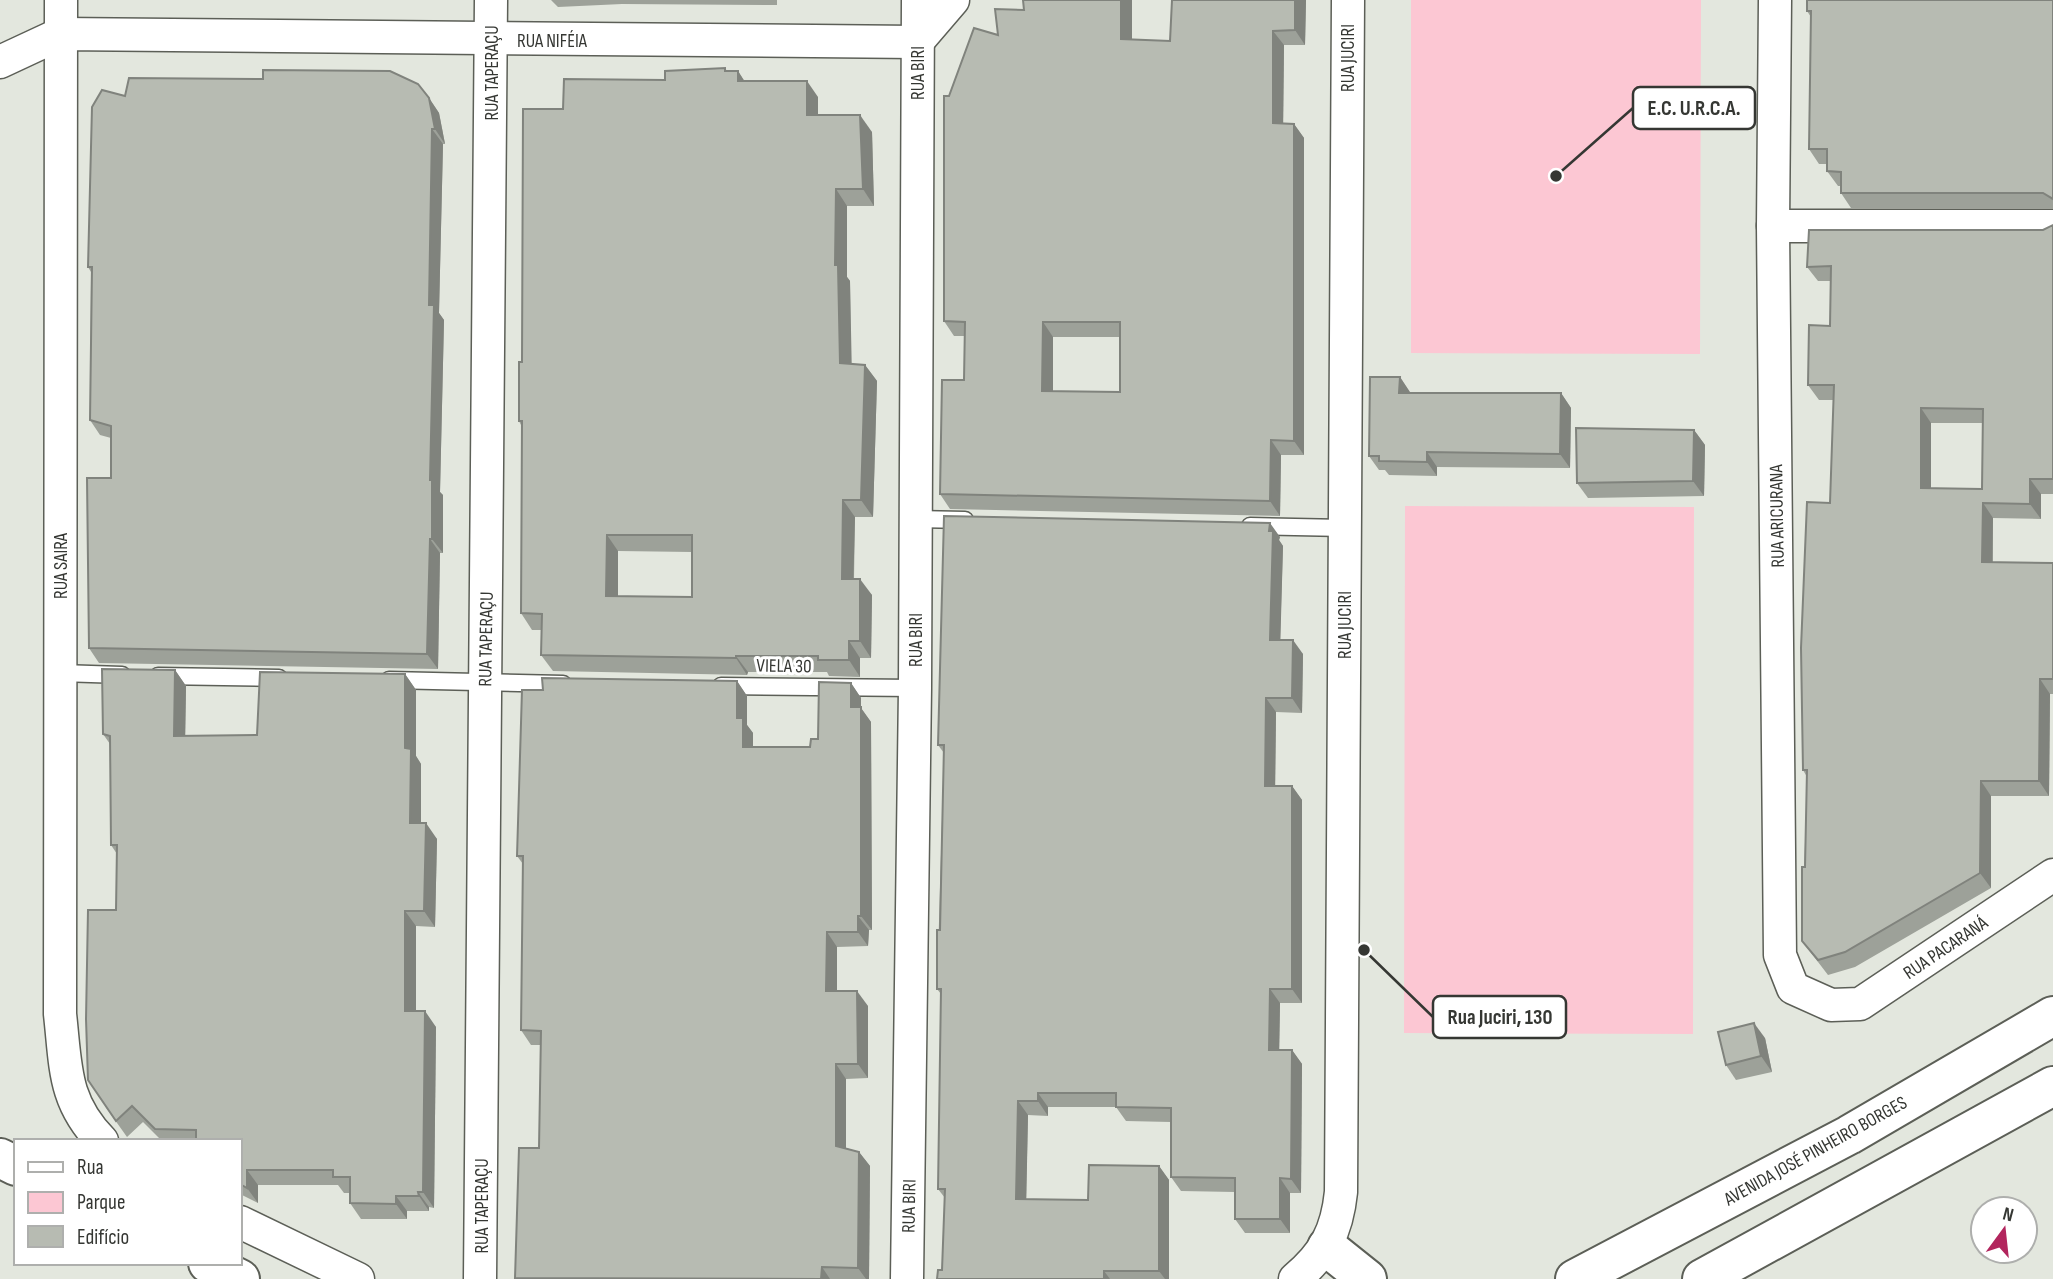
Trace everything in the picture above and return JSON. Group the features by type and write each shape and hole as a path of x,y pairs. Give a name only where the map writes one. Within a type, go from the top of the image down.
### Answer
{"main road":[{"name":"AVENIDA JOSÉ PINHEIRO BORGES","path":"1575,1279 1849,1135 2053,1016"},
{"path":"1702,1279 2053,1086"},
{"path":"1327,1247 1367,1279"},
{"path":"212,1265 240,1279"}],"street":[{"name":"RUA SAIRA","path":"61,0 60,1014 68,1091 95,1133"},
{"name":"RUA TAPERAÇU","path":"481,1279 491,0"},
{"name":"RUA BIRI","path":"907,1279 915,688 918,0"},
{"path":"917,42 953,0"},
{"name":"RUA JUCIRI","path":"1327,1247 1338,1219 1341,1192 1348,0"},
{"name":"RUA ARICURANA","path":"1774,0 1773,226 1780,955 1793,988 1831,1005"},
{"name":"RUA NIFÉIA","path":"60,34 917,42"},
{"path":"0,62 60,34"},
{"path":"1773,226 2053,226"},
{"name":"RUA PACARANÁ","path":"1831,1005 1860,1004 2053,875"},
{"path":"242,1223 358,1279"},
{"path":"1295,1279 1327,1247"}],"lane":[{"path":"915,519 984,521"},
{"path":"1234,526 1345,528"},
{"path":"60,673 293,678"},
{"path":"375,680 581,684"},
{"name":"VIELA 30","path":"706,685 915,688"}],"green space":[{"path":"1411,0 1701,0 1700,354 1411,353"},
{"path":"1405,506 1694,507 1693,1034 1404,1033"}],"building":[{"path":"1023,0 1121,0 1121,39 1170,41 1172,0 1295,0 1295,30 1273,31 1273,123 1294,124 1294,441 1271,440 1270,501 940,494 942,380 964,380 965,322 944,321 944,96 949,96 974,28 998,35 995,9 1024,10","holes":["1043,322 1120,322 1120,392 1042,391"]},
{"path":"1807,0 2053,0 2053,199 2043,193 1841,193 1841,172 1827,171 1827,149 1809,149 1811,11 1807,11"},
{"path":"725,68 725,71 738,71 738,81 807,81 807,115 860,115 863,189 836,189 835,265 838,265 840,363 865,365 861,500 843,500 842,579 860,579 860,641 849,641 849,660 818,660 818,656 736,658 541,655 542,614 521,613 522,421 519,421 519,362 522,362 523,109 563,109 564,79 665,80 665,71","holes":["607,535 692,535 692,597 606,596"]},
{"path":"263,70 390,71 418,84 429,98 435,129 432,129 429,305 434,305 430,480 432,539 427,654 89,648 87,478 111,478 111,426 90,420 92,267 88,267 92,107 102,90 125,96 129,78 263,79"},
{"path":"2053,225 2053,479 2030,479 2030,504 1983,503 1982,562 2053,563 2053,679 2040,679 2039,781 1981,781 1980,873 1845,952 1818,960 1802,941 1802,867 1805,867 1807,770 1803,770 1801,648 1807,502 1830,503 1834,385 1808,385 1809,325 1830,326 1831,266 1807,267 1809,230 2043,230","holes":["1921,408 1983,409 1982,489 1921,488"]},
{"path":"1370,377 1400,377 1399,393 1561,393 1560,454 1427,452 1427,462 1379,461 1379,456 1369,456"},
{"path":"1576,428 1694,430 1693,481 1577,483"},
{"path":"944,516 1270,523 1269,531 1273,531 1270,640 1293,640 1292,698 1266,698 1265,786 1292,786 1292,989 1270,989 1269,1050 1292,1050 1291,1179 1280,1178 1280,1219 1235,1219 1235,1178 1171,1177 1171,1108 1116,1107 1116,1093 1038,1093 1038,1101 1018,1101 1016,1199 1088,1200 1089,1165 1159,1166 1159,1271 1104,1271 1104,1279 937,1279 938,1270 942,1270 945,1189 938,1189 941,989 937,989 944,745 938,745"},
{"path":"102,669 175,670 174,736 257,735 260,672 405,674 405,748 411,749 410,823 426,823 424,911 405,911 405,1011 425,1011 423,1192 418,1192 419,1196 396,1196 396,1204 350,1203 350,1177 333,1177 333,1170 247,1170 247,1188 242,1185 242,1139 196,1139 196,1130 155,1129 132,1106 116,1121 88,1080 88,910 116,910 117,845 111,845 110,736 103,734"},
{"path":"542,678 737,681 737,718 743,718 743,747 810,747 811,739 818,739 819,682 851,683 851,707 861,707 861,916 858,916 858,932 827,932 826,991 857,991 858,1064 836,1064 836,1146 859,1152 858,1268 822,1267 821,1279 515,1278 519,1148 539,1148 541,1031 521,1030 523,856 517,856 522,690 543,690"},
{"path":"1754,1023 1761,1056 1726,1065 1718,1032"}],"place":[{"name":"E.C. U.R.C.A.","path":"1556,176"},
{"name":"Rua Juciri, 130","path":"1364,950"}]}
